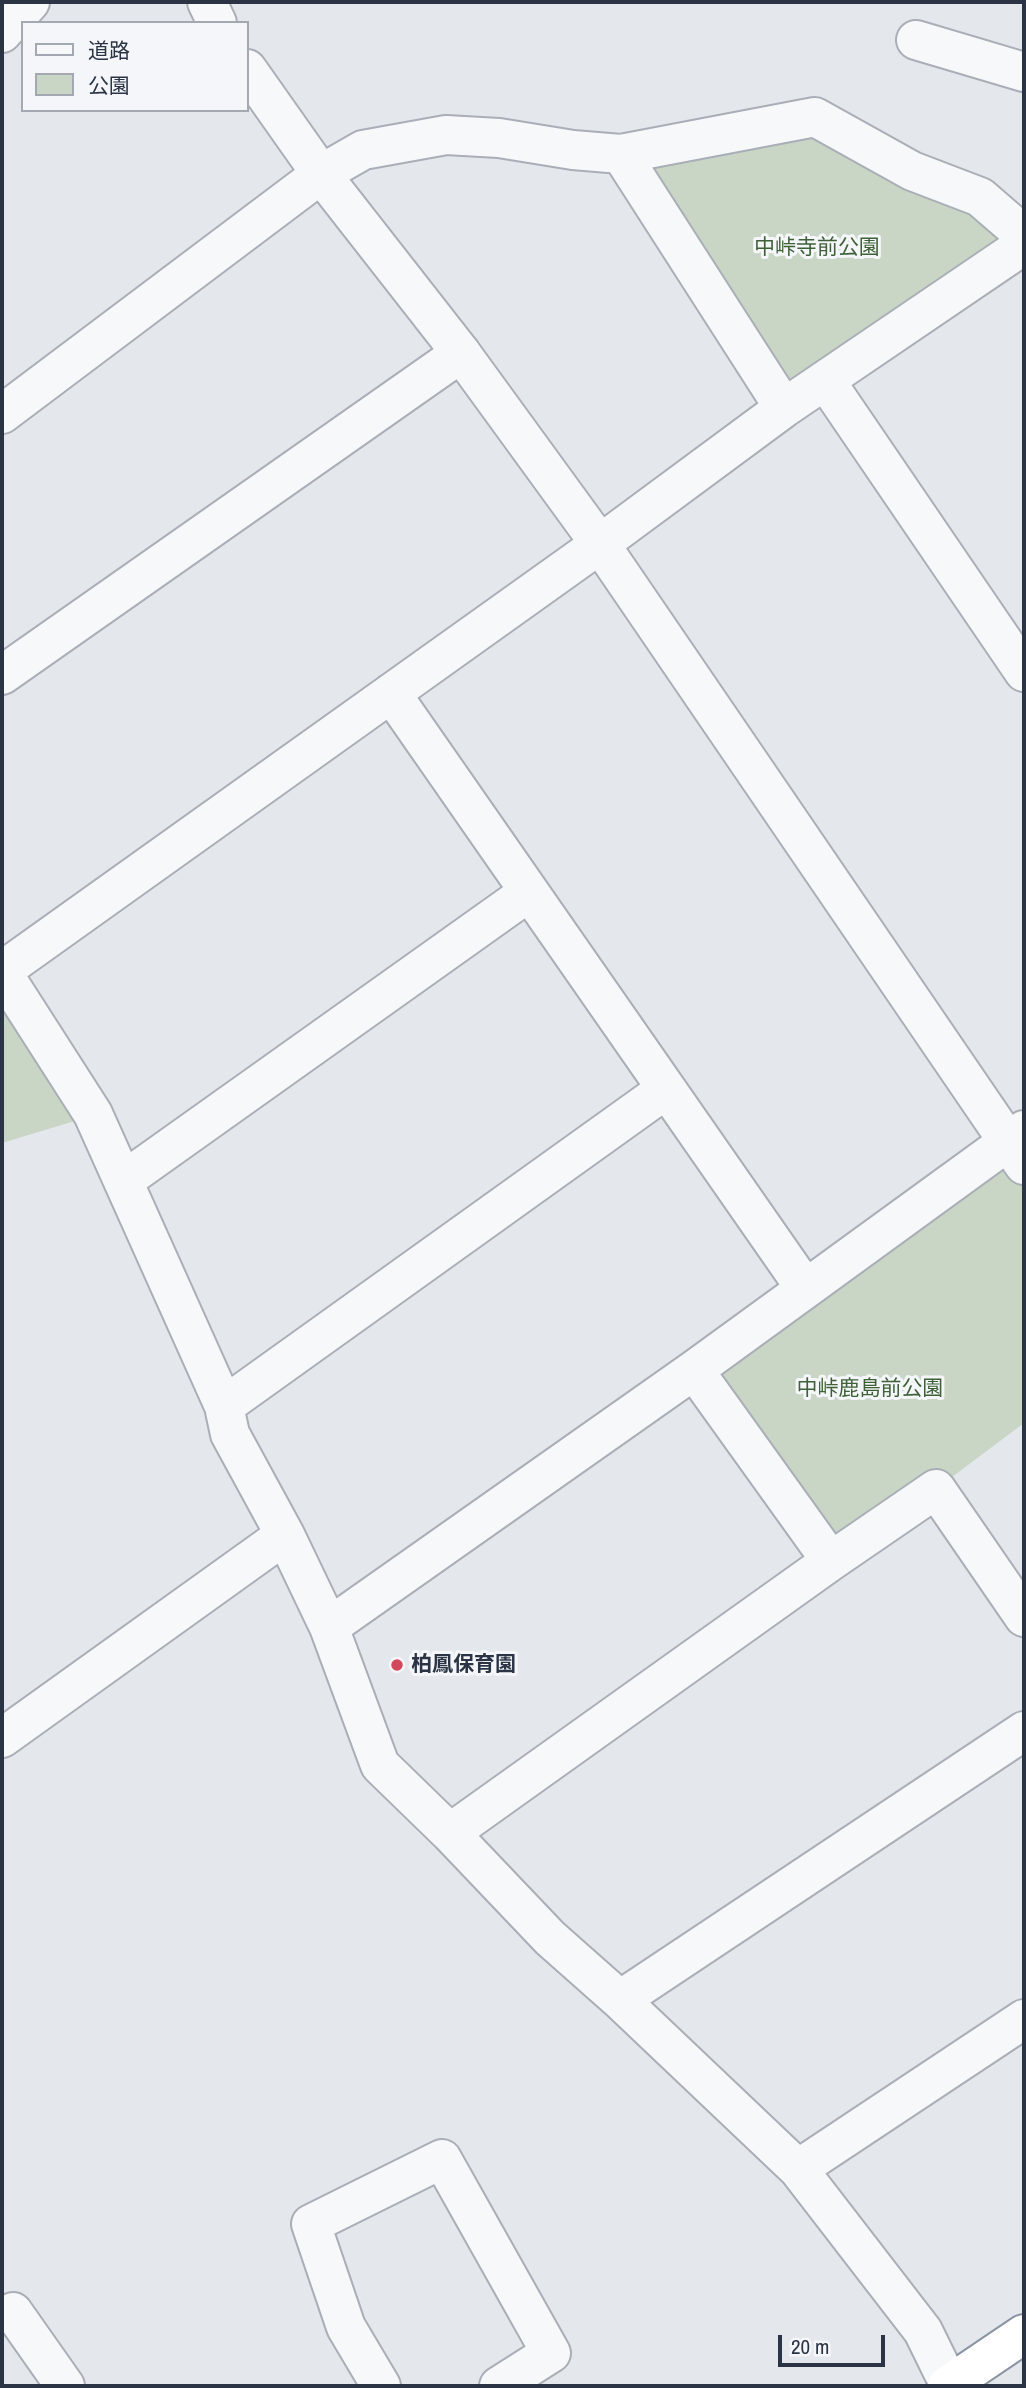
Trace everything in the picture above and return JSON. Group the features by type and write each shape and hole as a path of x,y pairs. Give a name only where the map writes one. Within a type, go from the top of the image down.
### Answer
{"highway":[{"path":"949,2386 1024,2334"}],"street":[{"path":"2,33 30,2"},
{"path":"207,2 217,21"},
{"path":"916,40 1024,72"},
{"path":"248,70 321,174 461,353 600,544 1019,1145 806,1288 329,1627"},
{"path":"2,414 321,174 363,150 446,135 499,138 573,150 621,154 815,117 912,171 980,197 1024,235"},
{"path":"621,154 784,408"},
{"path":"949,2386 923,2331 798,2169 620,2000 550,1938 450,1833 380,1765 329,1627 285,1535 230,1434 224,1406 93,1114 2,971 600,544 784,408 1024,245"},
{"path":"2,675 461,353"},
{"path":"825,380 1024,672"},
{"path":"391,693 806,1288"},
{"path":"123,1181 529,892"},
{"path":"224,1406 666,1090"},
{"path":"694,1370 831,1561"},
{"path":"450,1833 936,1489 1024,1617"},
{"path":"2,1738 285,1535"},
{"path":"620,2000 1024,1731"},
{"path":"798,2169 1024,2019"},
{"path":"381,2386 346,2328 311,2224 442,2159 551,2353 499,2386"},
{"path":"13,2312 65,2386"}],"green space":[{"name":"中峠寺前公園","path":"815,117 1024,235 784,408 621,154"},
{"path":"2,991 78,1120 2,1143"},
{"name":"中峠鹿島前公園","path":"1008,1141 1024,1165 1024,1423 936,1489 831,1561 694,1370"}],"place":[{"name":"柏鳳保育園","path":"397,1665"}]}
